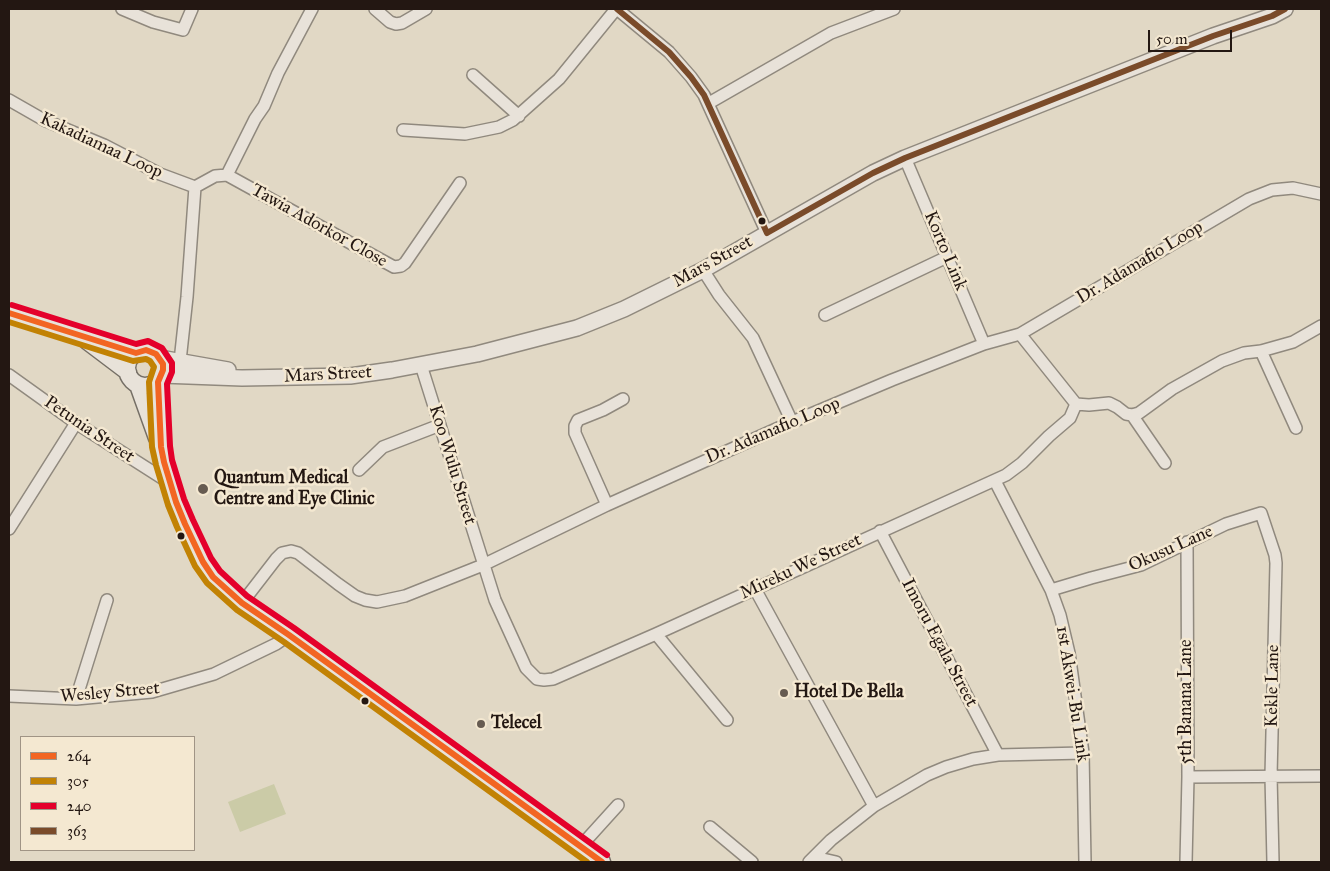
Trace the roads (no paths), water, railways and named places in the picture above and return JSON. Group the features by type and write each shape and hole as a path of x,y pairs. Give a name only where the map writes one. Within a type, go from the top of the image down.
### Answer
{"main road":[{"path":"9,312 136,353"},
{"path":"82,336 128,372"},
{"path":"161,447 160,378 163,370 160,358 146,350 136,353 129,361 129,377 138,385 161,447 170,483 184,524 203,562 214,577 242,603 602,862"},
{"path":"138,385 152,385 160,378"}],"street":[{"path":"122,9 153,22 183,30 192,9"},
{"path":"180,361 195,187 215,176 227,176 312,9"},
{"path":"375,9 390,22 396,24 402,23 426,9"},
{"path":"403,130 465,134 499,126 514,120 559,79 617,9 669,52 691,76 708,103 767,232"},
{"path":"708,103 831,33 894,9"},
{"name":"Mars Street","path":"160,378 350,376 422,365 492,351 577,328 624,309 703,270 873,173 905,158 1275,11"},
{"path":"473,75 519,116"},
{"name":"Kakadiamaa Loop","path":"9,100 44,120 97,142 160,174 195,187"},
{"name":"Korto Link","path":"905,158 984,344"},
{"name":"Tawia Adorkor Close","path":"227,176 394,267 405,263 460,183"},
{"name":"Dr. Adamafio Loop","path":"242,603 276,559 282,553 291,551 298,553 355,596 365,600 376,602 405,596 483,564 607,505 792,422 984,344 1020,334 1249,199 1272,190 1293,188 1321,194"},
{"path":"825,315 947,257"},
{"path":"703,270 753,338 792,422"},
{"path":"1020,334 1076,404 1108,403 1118,407 1126,414 1132,415 1139,413 1172,389 1222,361 1244,353 1261,351 1293,342 1321,326"},
{"path":"1261,351 1296,428"},
{"name":"Mars Street","path":"160,358 256,377"},
{"name":"Koo Wulu Street","path":"422,365 483,564"},
{"name":"Petunia Street","path":"9,375 76,423 170,483"},
{"path":"607,505 575,433 575,426 578,420 603,410 623,399"},
{"name":"Mireku We Street","path":"483,564 495,600 526,668 537,679 553,678 656,634 995,481 1015,470 1070,418 1076,404"},
{"path":"1132,415 1165,463"},
{"path":"9,529 76,423"},
{"path":"359,470 383,447 440,425"},
{"name":"1st Akwei-Bu Link","path":"995,481 1051,590 1060,615 1069,653 1083,753 1085,862"},
{"name":"Okusu Lane","path":"1051,590 1141,566 1226,524 1261,512"},
{"name":"Kekle Lane","path":"1261,512 1276,563 1271,776 1273,862"},
{"name":"Imoru Egala Street","path":"880,532 998,756"},
{"name":"5th Banana Lane","path":"1186,862 1188,777 1187,542"},
{"path":"754,589 874,806"},
{"path":"76,699 107,600"},
{"path":"656,634 727,720"},
{"name":"Wesley Street","path":"9,696 76,699 152,692 214,674 276,644 289,635"},
{"path":"811,859 831,840 874,806 926,775 946,767 973,759 998,756 1083,753"},
{"path":"1188,777 1321,776"},
{"path":"580,847 618,805"},
{"path":"710,827 752,862"},
{"path":"811,859 836,862"}],"place":[{"name":"Quantum Medical Centre and Eye Clinic","path":"203,489"},
{"name":"Hotel De Bella","path":"784,693"},
{"name":"Telecel","path":"481,724"}]}
